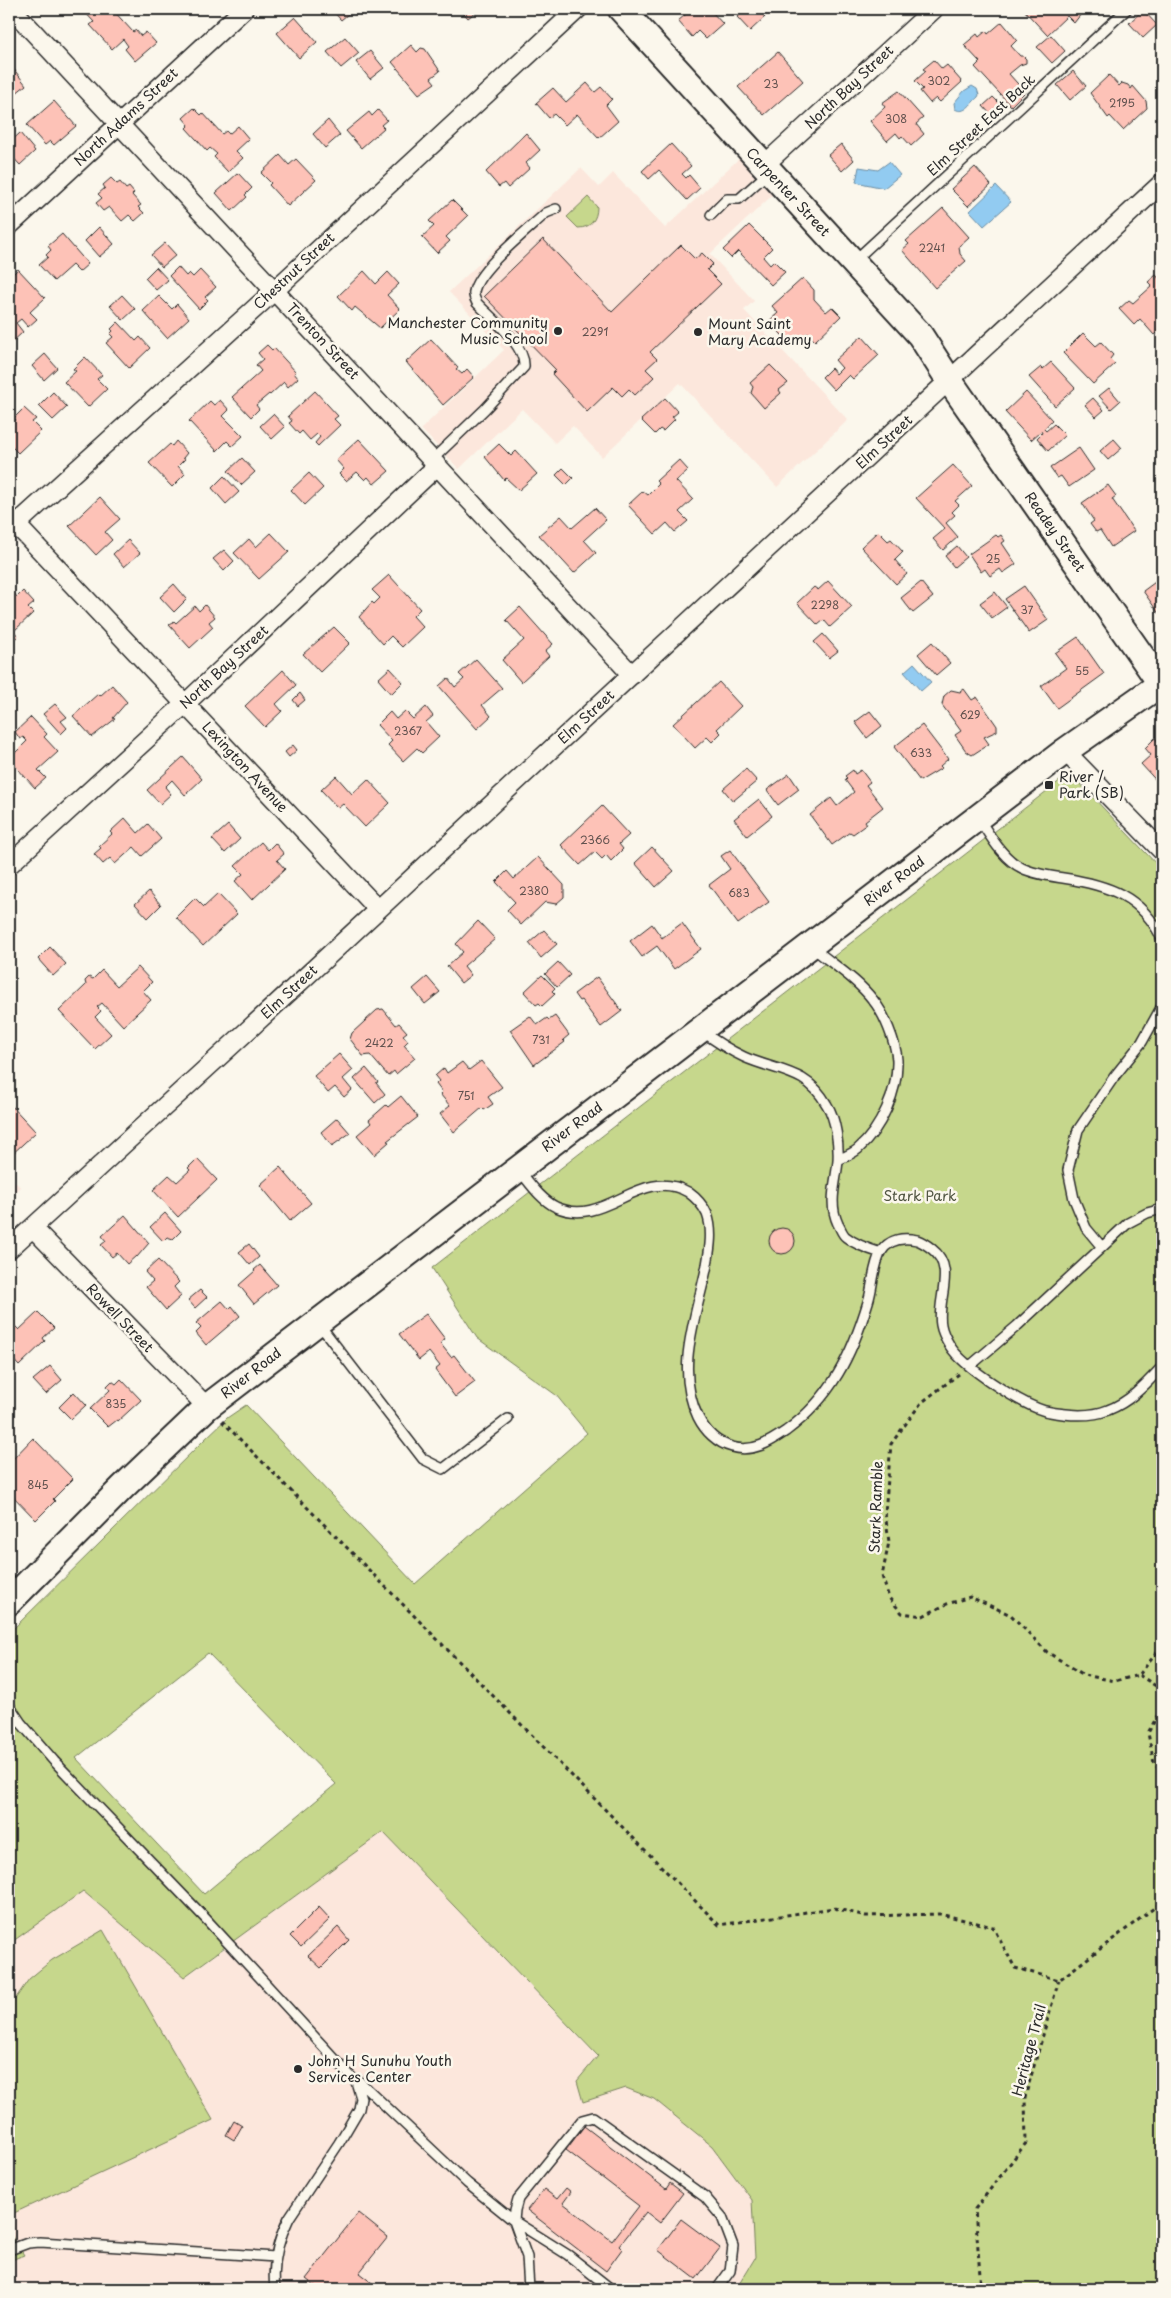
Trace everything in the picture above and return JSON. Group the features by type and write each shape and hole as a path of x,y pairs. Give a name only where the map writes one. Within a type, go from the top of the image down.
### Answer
{"street":[{"name":"Trenton Street","path":"12,9 632,675"},
{"name":"North Adams Street","path":"9,226 244,9"},
{"name":"Chestnut Street","path":"11,524 275,290 578,9"},
{"name":"Carpenter Street","path":"621,9 920,335 949,380"},
{"name":"North Bay Street","path":"766,169 934,9"},
{"name":"Elm Street","path":"9,1249 1162,183"},
{"name":"Readey Street","path":"949,380 1162,683"},
{"name":"North Bay Street","path":"9,865 186,703 434,463"},
{"name":"Lexington Avenue","path":"11,524 186,703 378,909"},
{"name":"River Road","path":"9,1602 123,1488 214,1413 318,1322 1065,751 1162,683"},
{"path":"1065,751 1162,851"},
{"name":"Rowell Street","path":"33,1228 214,1413"}],"lane":[{"name":"Elm Street East Back","path":"853,262 1127,9"},
{"path":"711,215 728,200 739,199 766,169"},
{"path":"434,463 524,367 525,358 519,347 477,303 473,294 476,283 486,270 546,213 556,209"},
{"path":"978,817 1009,860 1023,869 1043,875 1084,881 1124,895 1141,907 1154,923 1162,939"},
{"path":"810,946 873,1000 885,1018 897,1059 888,1103 876,1130 857,1150 838,1160"},
{"path":"1101,1246 1086,1228 1074,1199 1068,1170 1078,1130 1114,1077 1142,1042 1162,1006"},
{"path":"700,1029 722,1046 744,1057 801,1076 816,1089 828,1106 835,1127 838,1160 833,1183 833,1213 844,1236 859,1246 881,1253"},
{"path":"518,1168 543,1198 556,1207 570,1210 605,1206 654,1184 675,1185 694,1196 706,1212 711,1231 709,1254 686,1364 687,1384 692,1405 701,1423 715,1439 733,1447 753,1448 770,1442 805,1417 836,1380 846,1361 868,1303 881,1253 890,1243 903,1238 921,1241 938,1254 946,1276 941,1324 951,1348 989,1381 1032,1405 1045,1410 1086,1416 1107,1411 1126,1401 1162,1367"},
{"path":"970,1366 1017,1326 1101,1246 1128,1223 1147,1213 1162,1209"},
{"path":"318,1322 423,1459 443,1469 508,1418"},
{"path":"9,1705 21,1723 72,1781 352,2075 468,2183 514,2221 568,2255 610,2289"},
{"path":"276,2289 276,2250 288,2218 340,2143 359,2109 360,2090 352,2075"},
{"path":"529,2289 527,2257 514,2221 518,2199 582,2120 593,2117 705,2197 722,2217 733,2246 730,2271 717,2289"},
{"path":"9,2250 28,2243 40,2242 276,2257"}],"path":[{"path":"9,1198 15,1199"},
{"name":"Stark Ramble","path":"970,1366 921,1403 891,1444 885,1513 889,1542 882,1576 889,1598 902,1613 923,1616 947,1604 970,1597 1011,1615 1047,1652 1084,1675 1115,1681 1139,1675"},
{"path":"214,1413 719,1926 834,1908 866,1916 940,1914 993,1927 1015,1968 1060,1980 1162,1902"},
{"path":"1162,1646 1139,1675 1162,1690"},
{"path":"1162,1707 1148,1733 1154,1762 1162,1773"},
{"name":"Heritage Trail","path":"981,2289 975,2209 1026,2143 1026,2097 1060,1980"}],"shaded area":[{"path":"748,150 782,186 710,254 754,301 744,310 848,420 777,487 680,383 602,457 573,426 555,443 522,409 459,469 421,429 504,350 449,292 581,168 599,187 613,173 665,228"},
{"path":"9,1175 20,1187 9,1198"},
{"name":"John H Sunuhu Youth Services Center","path":"383,1832 598,2057 578,2081 583,2102 626,2088 654,2099 712,2146 752,2200 755,2258 736,2289 9,2289 9,2261 24,2255 9,2232 9,1944 83,1891 185,1977"}],"green space":[{"path":"588,197 597,207 596,215 590,225 578,228 567,217"},
{"name":"Stark Park","path":"1070,773 1162,870 1162,2289 736,2289 755,2258 752,2200 712,2146 654,2099 626,2088 583,2102 577,2081 598,2056 383,1832 184,1977 83,1891 9,1944 9,1633 227,1418 246,1405 415,1584 587,1433 556,1395 477,1338 432,1268","holes":["208,1653 336,1784 204,1894 76,1758"]},
{"path":"103,1930 213,2120 14,2213 9,2204 9,2008 29,1979 52,1960"},
{"path":"9,2232 24,2255 9,2261"}],"water":[{"path":"972,86 977,89 978,97 965,109 955,109 954,103 964,91"},
{"path":"889,162 900,175 884,188 856,182 859,167 878,170"},
{"path":"996,186 1011,202 984,226 970,211"},
{"path":"914,663 931,682 921,691 904,672"}],"building":[{"path":"82,9 112,9 133,32 136,30 141,36 146,32 156,43 135,61 125,49 128,46 123,39 112,49 90,25 94,22"},
{"path":"331,9 354,9 341,20"},
{"path":"460,9 480,9 468,18"},
{"path":"692,9 716,9 712,12 723,24 706,39 698,31 692,37 678,21"},
{"path":"747,9 758,9 765,17 750,31 737,17"},
{"path":"1023,9 1080,9 1081,14 1074,23 1067,16 1047,35"},
{"path":"1143,10 1157,25 1143,38 1129,23"},
{"path":"295,17 317,42 299,58 277,33"},
{"path":"1002,22 1017,40 1011,46 1020,56 1026,59 1026,63 1020,65 1009,74 1025,92 1011,106 975,67 980,62 964,45 977,34 979,37 986,31 988,34"},
{"path":"1051,35 1065,51 1052,63 1037,47"},
{"path":"345,37 359,53 341,68 327,52"},
{"path":"411,45 417,52 421,48 425,49 440,71 431,78 435,83 419,94 392,62"},
{"path":"370,51 384,68 370,79 356,62"},
{"path":"778,52 803,81 764,115 738,87"},
{"path":"934,60 942,69 947,65 962,82 940,102 936,98 930,103 920,91 923,89 915,81 926,71 923,69"},
{"path":"9,63 26,85 15,94 9,88"},
{"path":"1073,71 1086,86 1070,100 1057,85"},
{"path":"1109,75 1119,86 1122,83 1128,85 1131,89 1133,86 1146,101 1147,108 1123,130 1110,116 1108,118 1090,93"},
{"path":"587,83 595,92 601,87 612,99 606,105 618,121 599,138 577,114 565,125 554,114 549,118 536,103 553,88 566,102"},
{"path":"899,91 923,118 916,124 924,134 911,146 902,136 900,138 896,133 887,141 870,121 885,107 882,103"},
{"path":"993,97 1002,106 992,116 983,106"},
{"path":"54,101 76,126 54,145 50,141 45,145 27,125"},
{"path":"194,108 201,115 203,113 222,134 226,131 229,134 238,126 249,139 236,151 243,158 228,172 214,157 217,154 210,148 207,151 186,128 189,125 183,118"},
{"path":"378,110 387,120 381,125 384,128 361,148 346,131 369,112 372,116"},
{"path":"328,120 340,135 325,148 313,134"},
{"path":"20,133 35,151 20,165 9,153 9,143"},
{"path":"526,133 540,150 526,163 530,168 508,188 504,183 499,187 486,172"},
{"path":"671,144 691,166 682,174 686,178 689,175 700,188 687,200 659,170 649,179 642,171"},
{"path":"841,144 854,160 842,171 828,155"},
{"path":"280,155 289,165 296,159 316,180 288,206 261,173"},
{"path":"975,167 991,185 968,206 951,189"},
{"path":"238,173 252,188 245,195 247,197 232,211 216,193"},
{"path":"111,178 117,184 120,182 126,189 129,187 134,193 132,195 141,205 138,207 144,213 135,221 129,215 122,221 109,207 103,211 96,203 102,198 98,194 105,188 103,185"},
{"path":"452,200 468,216 446,237 450,241 437,253 422,237 434,226 429,221"},
{"path":"943,208 969,237 959,246 960,254 966,261 935,288 902,250 909,244 906,241"},
{"path":"749,225 772,248 763,257 770,265 774,261 785,272 771,285 738,251 731,258 723,250"},
{"path":"99,227 114,244 99,257 85,241"},
{"path":"62,234 88,264 79,272 72,265 54,281 39,265 48,257 46,255 51,250 48,246"},
{"path":"543,239 612,312 681,245 695,259 702,253 713,264 707,270 721,284 650,352 657,359 646,369 654,377 635,395 629,389 622,396 613,387 587,412 552,374 556,370 484,296"},
{"path":"165,243 176,255 162,267 151,255"},
{"path":"156,267 168,280 156,290 145,278"},
{"path":"178,267 186,276 189,273 193,277 200,270 216,287 205,297 208,300 199,309 169,276"},
{"path":"18,269 45,298 30,312 37,319 28,327 21,319 16,323 23,332 9,345 9,278"},
{"path":"364,271 376,284 388,272 399,284 387,295 400,309 380,328 355,307 352,311 338,296"},
{"path":"1156,275 1162,282 1162,311 1160,313 1162,315 1162,327 1154,335 1140,319 1134,325 1119,309 1129,300 1133,303 1152,286 1148,282"},
{"path":"803,278 814,290 814,299 826,312 832,307 841,316 815,341 807,333 793,347 769,321 778,313 772,306"},
{"path":"122,295 135,309 123,320 110,306"},
{"path":"159,296 172,309 177,304 189,318 167,338 143,311"},
{"path":"118,322 136,341 140,337 150,348 129,368 106,343 113,337 110,334 113,331 111,329"},
{"path":"1083,333 1096,346 1101,342 1113,355 1110,359 1115,364 1093,384 1063,353"},
{"path":"862,336 879,355 853,379 849,375 834,390 822,377 831,368 836,374 842,368 835,360"},
{"path":"431,339 458,368 456,369 462,374 467,369 474,377 443,405 406,362"},
{"path":"267,345 272,350 274,348 296,372 294,373 298,378 288,387 284,382 269,394 256,405 259,409 251,417 232,397 261,371 256,365 263,359 258,353"},
{"path":"1162,352 1162,366 1155,359"},
{"path":"45,354 57,368 44,380 32,366"},
{"path":"9,357 14,363 9,368"},
{"path":"85,357 102,375 97,379 107,389 88,407 64,382 76,371 73,369"},
{"path":"1051,362 1075,388 1055,406 1029,377 1041,367 1043,369"},
{"path":"770,365 788,383 779,390 781,393 764,408 751,393 753,387 750,383"},
{"path":"1109,388 1120,401 1111,409 1099,396"},
{"path":"315,391 338,416 334,419 340,425 318,446 315,443 320,437 317,434 310,440 302,431 299,434 289,423 292,421 288,416"},
{"path":"53,392 67,407 53,420 39,406"},
{"path":"1026,392 1052,420 1044,429 1046,431 1054,424 1065,435 1048,451 1037,438 1042,433 1041,431 1031,440 1005,412"},
{"path":"665,398 678,412 672,417 675,419 663,431 660,429 655,434 641,420"},
{"path":"1093,398 1104,410 1096,417 1085,405"},
{"path":"220,400 229,410 223,416 243,436 232,446 227,441 217,451 189,421 210,401 214,405"},
{"path":"24,408 36,419 32,422 41,431 18,453 9,444 9,427 16,420 14,418"},
{"path":"273,414 285,427 272,439 260,426"},
{"path":"359,439 389,471 374,484 368,477 365,480 357,472 346,481 339,474 344,469 336,460"},
{"path":"1114,439 1122,448 1108,460 1100,451"},
{"path":"176,441 187,453 183,458 185,459 178,466 185,474 172,487 149,463"},
{"path":"499,444 511,456 516,451 537,474 519,490 506,478 504,480 485,457"},
{"path":"1079,448 1094,470 1069,487 1061,476 1057,478 1050,468"},
{"path":"242,458 255,472 241,485 228,471"},
{"path":"679,460 688,470 676,481 693,499 679,512 688,521 675,532 667,523 655,534 628,505 643,491 648,495 659,484 656,481"},
{"path":"953,465 972,486 955,501 959,505 952,512 955,515 946,523 958,537 943,550 933,539 945,529 916,498"},
{"path":"563,468 573,478 566,485 556,475"},
{"path":"309,473 323,488 305,505 291,490"},
{"path":"224,476 239,492 226,504 212,488"},
{"path":"1108,485 1116,496 1112,499 1134,531 1111,547 1100,530 1096,532 1090,524 1094,521 1082,503"},
{"path":"100,497 120,519 105,532 112,540 96,555 69,526"},
{"path":"595,508 606,520 584,540 596,553 574,573 539,535 561,516 572,528"},
{"path":"878,531 888,541 891,539 903,552 895,560 907,574 896,584 861,547"},
{"path":"271,533 289,552 259,579 234,553 249,539 256,547"},
{"path":"996,535 998,537 1001,535 1005,541 1002,543 1016,564 1003,573 1000,569 990,576 985,569 981,572 969,554"},
{"path":"128,540 140,553 124,567 113,554"},
{"path":"957,546 966,557 954,567 945,556"},
{"path":"224,550 234,561 224,571 213,559"},
{"path":"389,575 420,609 413,616 423,627 402,647 391,636 383,644 359,617 372,602 374,604 380,598 372,590"},
{"path":"1162,577 1162,618 1143,591"},
{"path":"828,581 852,607 830,627 824,620 818,625 797,603 814,587 818,590"},
{"path":"921,582 933,597 913,613 901,598"},
{"path":"174,584 187,599 174,612 160,597"},
{"path":"1024,586 1048,620 1029,633 1005,599"},
{"path":"23,591 34,603 28,608 33,613 14,631 18,636 9,644 9,596 13,592 17,597"},
{"path":"995,592 1007,607 992,618 980,603"},
{"path":"205,605 215,617 209,622 213,627 190,648 169,625 174,621 176,623 195,606 199,611"},
{"path":"520,607 553,644 545,651 549,656 521,682 502,660 524,640 506,620"},
{"path":"334,627 350,643 320,672 303,654"},
{"path":"823,634 838,651 829,658 814,642"},
{"path":"1078,637 1104,674 1057,708 1041,686 1066,668 1055,653"},
{"path":"932,642 950,663 936,675 918,654"},
{"path":"476,659 502,688 482,705 491,716 477,729 439,686 448,678 455,687 464,679 459,674"},
{"path":"390,668 403,682 391,694 378,679"},
{"path":"283,670 296,685 276,704 282,711 265,727 245,706"},
{"path":"719,682 741,706 717,729 721,733 712,742 707,737 695,748 673,724"},
{"path":"112,685 127,702 113,718 115,719 92,737 73,716 98,694 100,696"},
{"path":"964,689 972,700 977,697 997,726 997,731 984,737 989,744 972,755 966,751 955,735 961,731 942,705 944,696 951,690 960,692"},
{"path":"300,693 305,700 298,706 293,700"},
{"path":"55,704 67,717 61,721 67,728 61,734 43,714"},
{"path":"426,707 433,716 426,722 439,737 422,753 417,748 403,761 388,745 392,741 377,725 390,712 396,719 405,711 413,719"},
{"path":"870,711 882,726 867,738 855,722"},
{"path":"31,717 47,734 44,737 58,752 38,770 46,778 35,788 9,759 27,741 23,737 20,739 15,732"},
{"path":"922,725 948,759 940,766 942,768 920,781 894,747"},
{"path":"1155,738 1161,745 1162,743 1162,787 1141,764 1151,755 1145,748"},
{"path":"293,745 297,750 289,757 285,752"},
{"path":"183,757 202,779 185,795 172,780 165,787 171,794 160,804 147,790"},
{"path":"746,769 757,781 733,801 723,789"},
{"path":"853,770 855,774 861,770 870,782 866,785 883,807 865,821 867,824 853,834 850,832 832,845 810,815 831,798 837,806 854,792 845,780 847,778 845,776"},
{"path":"789,774 799,789 778,805 767,790"},
{"path":"336,776 352,794 368,779 390,803 365,827 343,804 338,808 321,790"},
{"path":"759,799 772,816 747,836 734,819"},
{"path":"602,806 629,835 619,844 623,849 611,861 606,855 602,859 595,852 580,865 561,845"},
{"path":"125,818 138,833 148,824 161,839 142,856 134,847 115,864 110,858 103,864 94,854 101,848 99,846 112,834 110,832"},
{"path":"228,825 240,839 225,853 212,839"},
{"path":"261,842 268,850 275,843 284,854 277,860 285,869 252,900 235,881 243,874 235,866"},
{"path":"652,847 674,871 656,887 635,863"},
{"path":"730,850 769,902 738,924 709,885 730,869 721,856"},
{"path":"538,857 564,885 564,897 556,904 545,902 521,925 507,910 515,902 496,882 507,871 514,879"},
{"path":"149,891 161,905 148,918 135,904"},
{"path":"218,894 237,914 203,946 176,917 195,898 204,907"},
{"path":"478,921 495,939 464,966 471,975 461,983 447,966 463,952 456,944"},
{"path":"682,923 701,949 674,969 657,946 642,957 630,941 652,924 662,938"},
{"path":"544,930 557,944 541,958 529,943"},
{"path":"50,947 66,964 53,976 38,959"},
{"path":"558,962 570,975 557,987 545,974"},
{"path":"138,967 152,982 143,991 151,1000 123,1026 102,1003 97,1007 101,1011 95,1017 111,1034 95,1049 59,1011 86,985 85,981 89,977 93,979 102,970 117,986"},
{"path":"542,975 555,988 552,991 555,994 542,1006 539,1003 536,1005 524,992"},
{"path":"427,977 440,992 425,1004 413,989"},
{"path":"597,977 622,1011 601,1027 581,1000 579,1001 574,994"},
{"path":"383,1009 396,1025 399,1023 407,1032 403,1035 408,1041 404,1045 415,1058 396,1074 394,1071 388,1076 370,1055 363,1056 350,1039 352,1033 377,1010"},
{"path":"530,1016 537,1025 547,1018 549,1020 555,1016 569,1035 563,1040 565,1042 534,1065 510,1030"},
{"path":"339,1054 353,1070 343,1079 352,1090 344,1097 335,1087 328,1093 314,1076"},
{"path":"481,1061 502,1087 488,1097 493,1104 484,1110 482,1108 454,1132 440,1114 450,1106 440,1094 442,1092 436,1084 439,1081 435,1076 444,1068 447,1073 462,1062 469,1070"},
{"path":"366,1068 385,1094 375,1103 354,1079"},
{"path":"401,1096 418,1117 387,1141 389,1142 374,1155 357,1135 371,1123 369,1120 386,1105 388,1107"},
{"path":"9,1103 36,1132 10,1156 9,1155"},
{"path":"337,1118 350,1133 332,1146 321,1132"},
{"path":"197,1159 217,1180 178,1217 153,1190 169,1175 177,1182 190,1170 188,1168"},
{"path":"280,1167 311,1203 290,1221 260,1185"},
{"path":"165,1213 181,1231 173,1239 167,1237 163,1241 150,1227"},
{"path":"125,1215 149,1243 137,1257 127,1264 117,1253 112,1257 101,1245 106,1241 102,1236"},
{"path":"782,1228 791,1232 795,1241 791,1250 782,1254 773,1250 769,1241 773,1232"},
{"path":"249,1244 259,1257 250,1265 239,1252"},
{"path":"158,1260 179,1282 174,1287 181,1296 166,1310 146,1287 153,1281 145,1272"},
{"path":"260,1265 277,1285 254,1304 239,1285"},
{"path":"200,1290 207,1297 195,1308 188,1300"},
{"path":"222,1301 229,1309 232,1306 240,1316 206,1345 196,1333 201,1328 196,1323"},
{"path":"38,1312 54,1328 43,1338 45,1341 19,1366 9,1355 9,1338 11,1336 9,1331 14,1325 19,1330"},
{"path":"426,1314 445,1339 440,1343 451,1357 454,1355 475,1382 455,1397 435,1370 440,1366 429,1352 419,1360 399,1334"},
{"path":"50,1366 62,1380 46,1394 33,1380"},
{"path":"121,1379 141,1400 118,1421 108,1427 90,1409 110,1390 107,1386 112,1381 116,1384"},
{"path":"74,1392 86,1405 71,1419 59,1407"},
{"path":"33,1438 73,1479 36,1520 9,1492 9,1463"},
{"path":"319,1907 330,1919 301,1947 290,1936"},
{"path":"338,1927 349,1940 321,1968 308,1956"},
{"path":"234,2121 242,2126 234,2140 226,2135"},
{"path":"584,2126 666,2189 670,2183 683,2193 660,2223 646,2212 619,2246 622,2249 606,2271 527,2210 544,2189 557,2199 566,2188 571,2192 563,2203 612,2241 639,2206 566,2150"},
{"path":"358,2213 388,2237 359,2273 380,2289 319,2289 306,2279"},
{"path":"681,2219 720,2248 696,2279 658,2250"},
{"path":"124,2282 132,2289 111,2289 116,2283 120,2286"}],"place":[{"name":"Manchester Community Music School","path":"558,331"},
{"name":"Mount Saint Mary Academy","path":"698,332"},
{"name":"River / Park (SB)","path":"1049,785"},
{"name":"John H Sunuhu Youth Services Center","path":"298,2069"}]}
